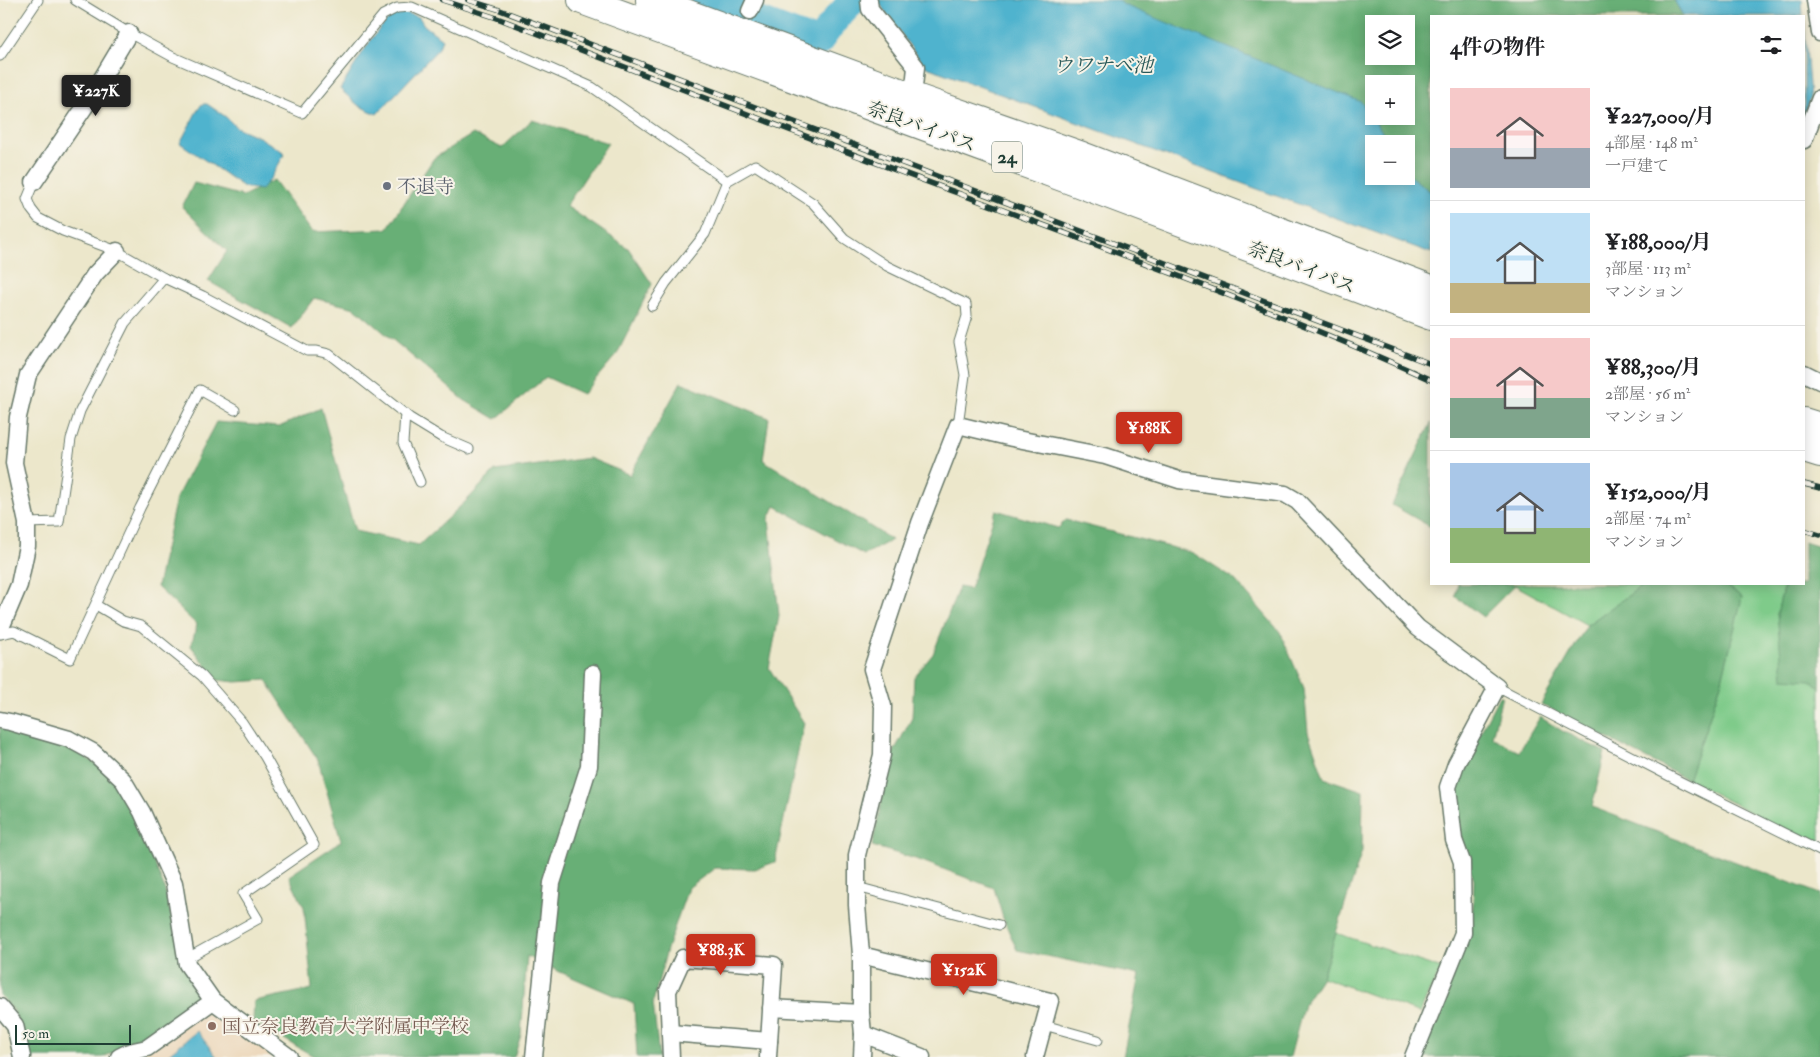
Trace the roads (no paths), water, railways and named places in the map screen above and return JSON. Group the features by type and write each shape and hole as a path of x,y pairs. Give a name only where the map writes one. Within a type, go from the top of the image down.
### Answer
{"highway":[{"name":"奈良バイパス","path":"582,0 1073,181 1430,316"},
{"name":"奈良バイパス","path":"650,0 1082,156 1430,289"},
{"path":"1805,422 1820,427"},
{"path":"1805,448 1820,453"}],"street":[{"path":"869,0 870,9 916,67 913,96"},
{"path":"1815,0 1820,33"},
{"path":"34,182 86,105 129,33"},
{"path":"1805,137 1820,98"},
{"path":"0,630 19,585 27,546 27,524 14,463 18,416 28,375 95,274 116,251"},
{"path":"1805,374 1820,381"},
{"path":"862,1057 863,1034 857,855 882,755 883,706 872,669 920,524 958,425 1012,438 1105,456 1179,480 1284,494 1297,501 1418,628 1497,687 1456,764 1448,787 1454,840 1462,862 1462,933 1412,1057"},
{"path":"534,1057 552,883 589,766 593,673"},
{"path":"0,720 69,739 93,752 123,780 142,812 174,883 187,964 213,1001 290,1057"},
{"path":"861,955 1050,1001 1035,1057"},
{"path":"670,1033 768,1049 774,965 683,958 668,992 671,1057"},
{"path":"119,1057 129,1052 147,1048 213,1001"},
{"path":"0,1007 15,1025 22,1057"},
{"path":"771,1008 861,1013"},
{"path":"863,1034 922,1057"}],"lane":[{"path":"0,56 38,0"},
{"path":"75,0 173,57 302,113 383,15 397,8 412,7 592,87 727,181"},
{"path":"652,306 666,283 705,234 727,181 755,165 813,203 844,238 886,266 966,304 967,316 959,342 965,375 958,425"},
{"path":"34,182 27,199 31,209 38,218 63,231 116,251 164,278 203,296 307,351 329,354 405,414 441,437 469,450"},
{"path":"27,524 59,522 71,439 80,410 125,323 164,278"},
{"path":"0,634 14,631 70,659 140,508 200,390 235,410"},
{"path":"405,414 403,443 420,482"},
{"path":"96,605 123,621 141,626 202,676 242,722 265,757 314,845 243,894 258,919 186,959"},
{"path":"1497,687 1820,851"},
{"path":"857,887 999,925"},
{"path":"1044,1025 1098,1040"}],"water":[{"name":"ウワナベ池","path":"877,0 1118,0 1124,5 1361,102 1365,108 1365,125 1377,125 1384,135 1365,135 1365,185 1415,185 1415,180 1430,191 1430,253 924,66"},
{"path":"1674,0 1802,0 1803,15 1682,15"},
{"path":"399,11 419,17 424,25 442,39 439,48 377,114 359,106 340,89 374,36"},
{"path":"1805,35 1810,98 1805,111"},
{"path":"202,104 207,104 226,117 236,127 259,137 285,153 271,178 261,190 244,187 180,143"},
{"path":"197,1031 217,1057 165,1057"}],"waterway":[{"path":"705,0 818,43 835,20 854,0"}],"railway":[{"path":"442,0 497,18 846,152 1199,284 1316,330 1430,380"},
{"path":"468,0 500,10 1430,364"},
{"path":"1805,484 1820,488"},
{"path":"1805,530 1820,535"}],"place":[{"name":"不退寺","path":"387,186"},
{"name":"国立奈良教育大学附属中学校","path":"212,1026"}]}
